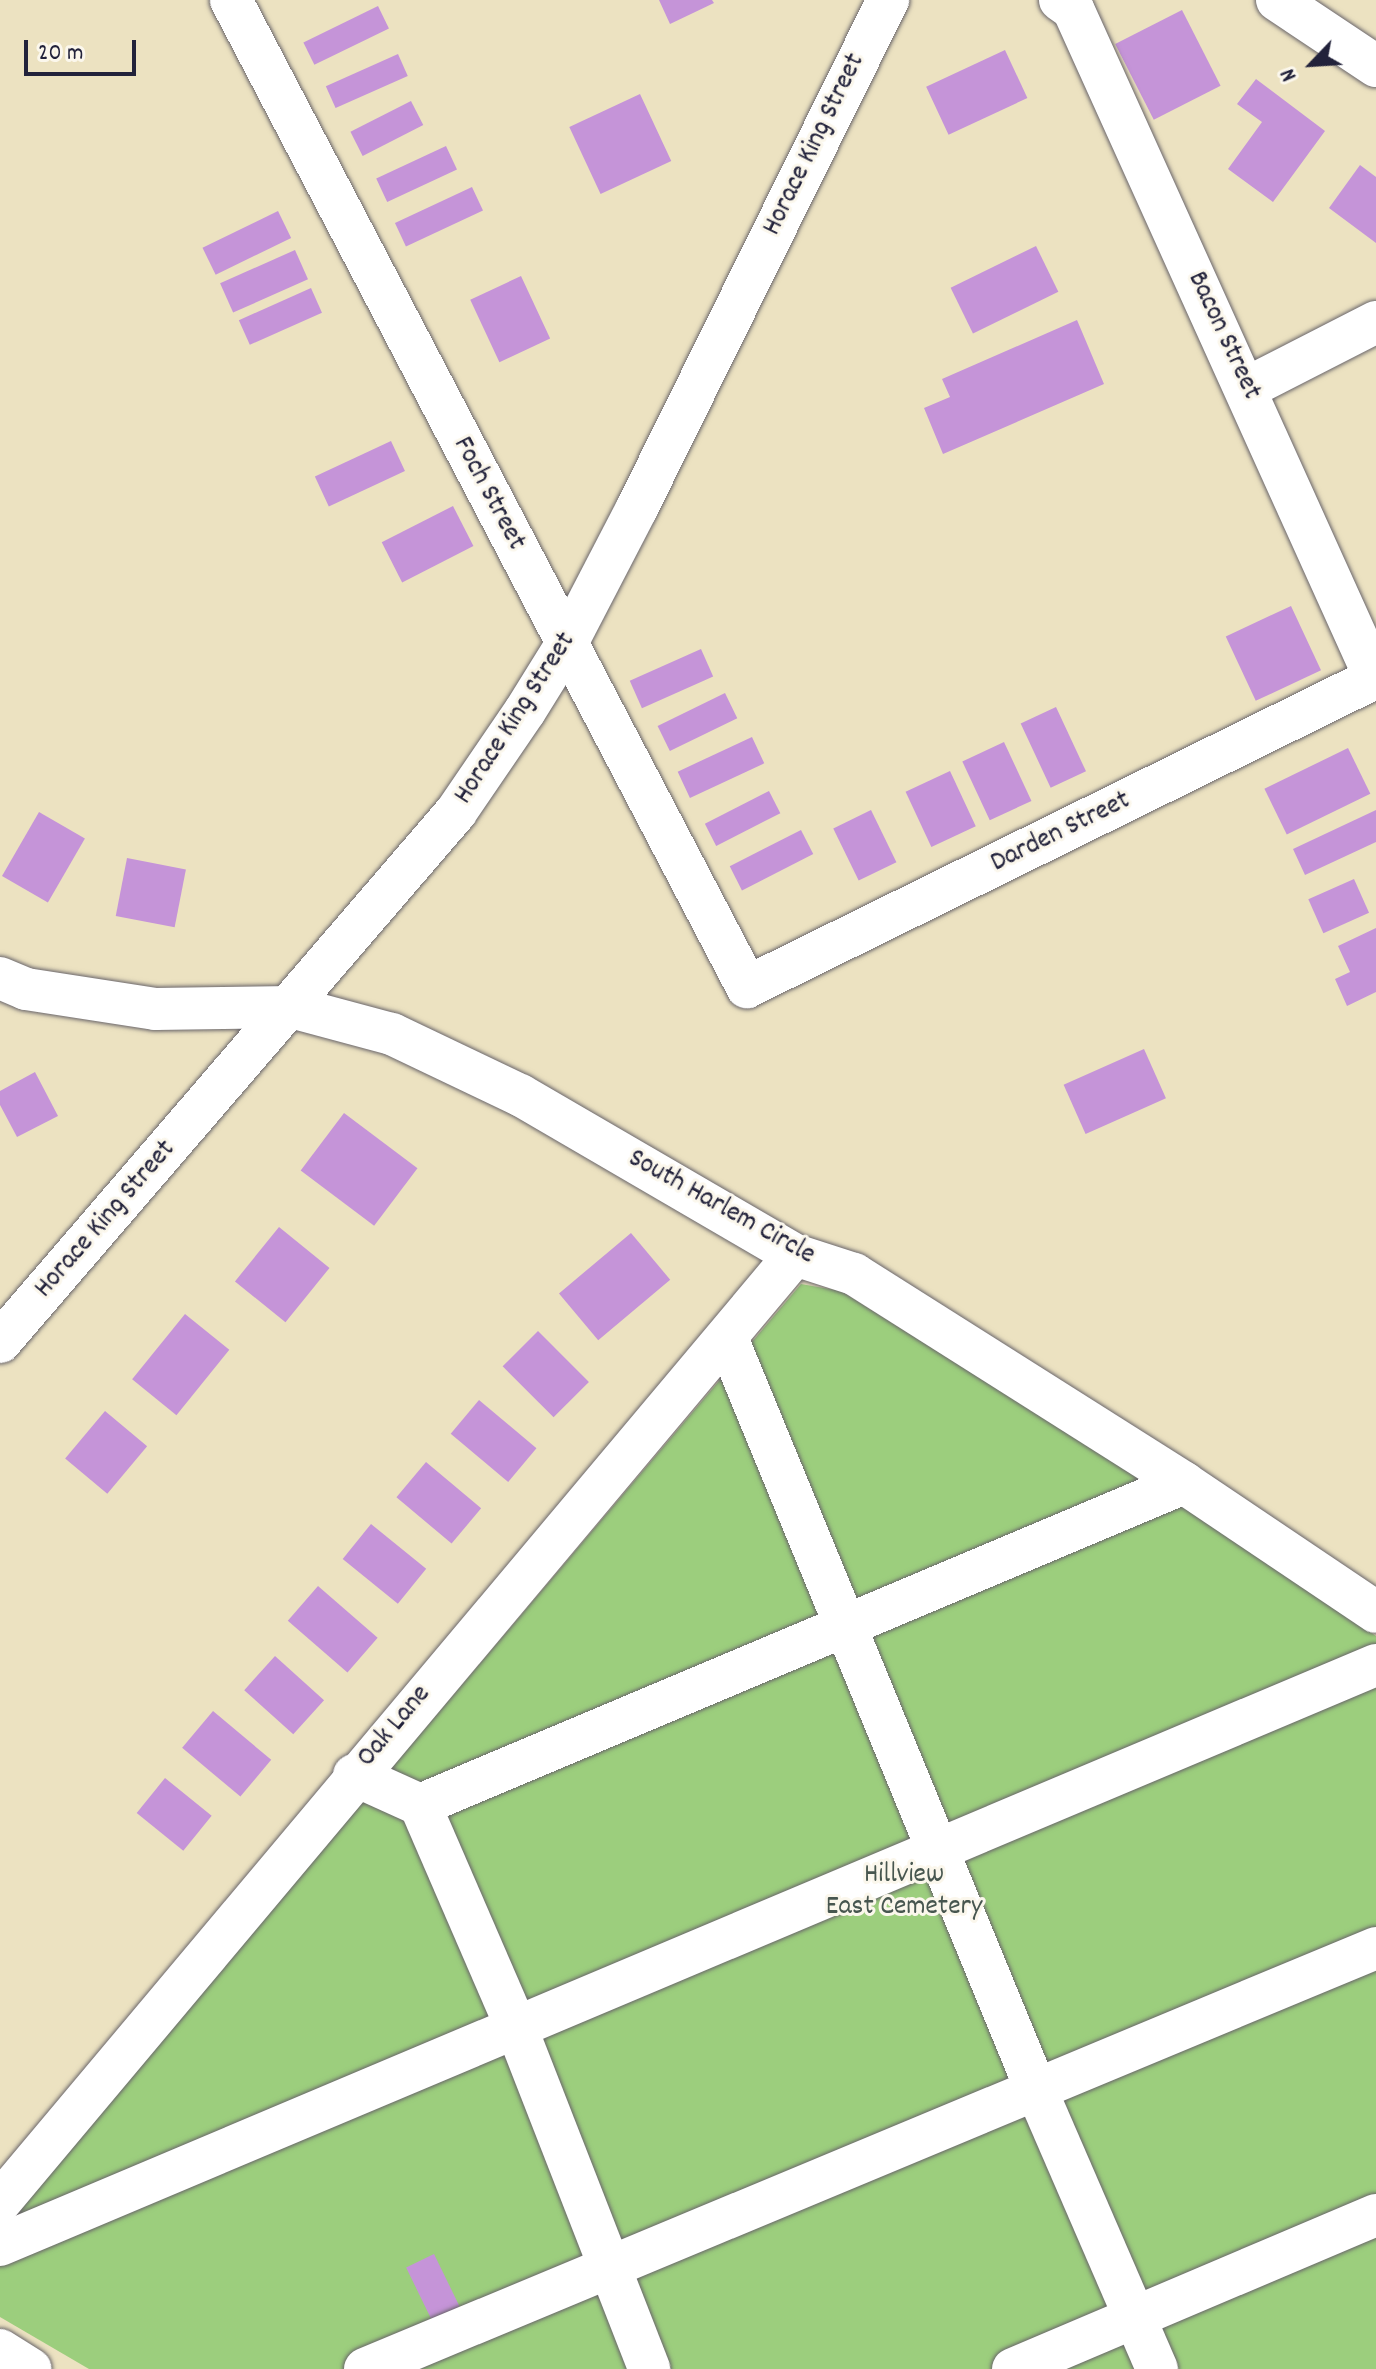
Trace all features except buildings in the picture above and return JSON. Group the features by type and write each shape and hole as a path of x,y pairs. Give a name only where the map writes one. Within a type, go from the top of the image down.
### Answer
{"street":[{"name":"Foch Street","path":"231,0 747,987"},
{"name":"Horace King Street","path":"0,1342 456,812 566,645 888,0"},
{"name":"Bacon Street","path":"1060,0 1073,9 1376,679"},
{"path":"1277,0 1376,66"},
{"path":"1247,388 1376,322"},
{"name":"Darden Street","path":"747,987 1376,679"},
{"name":"South Harlem Circle","path":"0,978 26,989 155,1009 291,1007 392,1034 520,1095 795,1255 854,1274 1184,1483 1376,1612"},
{"name":"Oak Lane","path":"0,2202 354,1775 795,1255"},
{"path":"727,1338 848,1624 937,1852 1035,2087 1157,2369"},
{"path":"420,1805 1184,1483"},
{"path":"0,2245 937,1852 1372,1678"},
{"path":"354,1775 420,1805 516,2027 649,2369"},
{"path":"365,2369 1035,2087 1376,1948"},
{"path":"1013,2369 1137,2320 1376,2215"},
{"path":"0,2350 31,2369"}],"green space":[{"name":"Hillview East Cemetery","path":"801,1284 841,1291 1179,1503 1376,1636 1376,2369 89,2369 0,2317 0,2231"}]}
